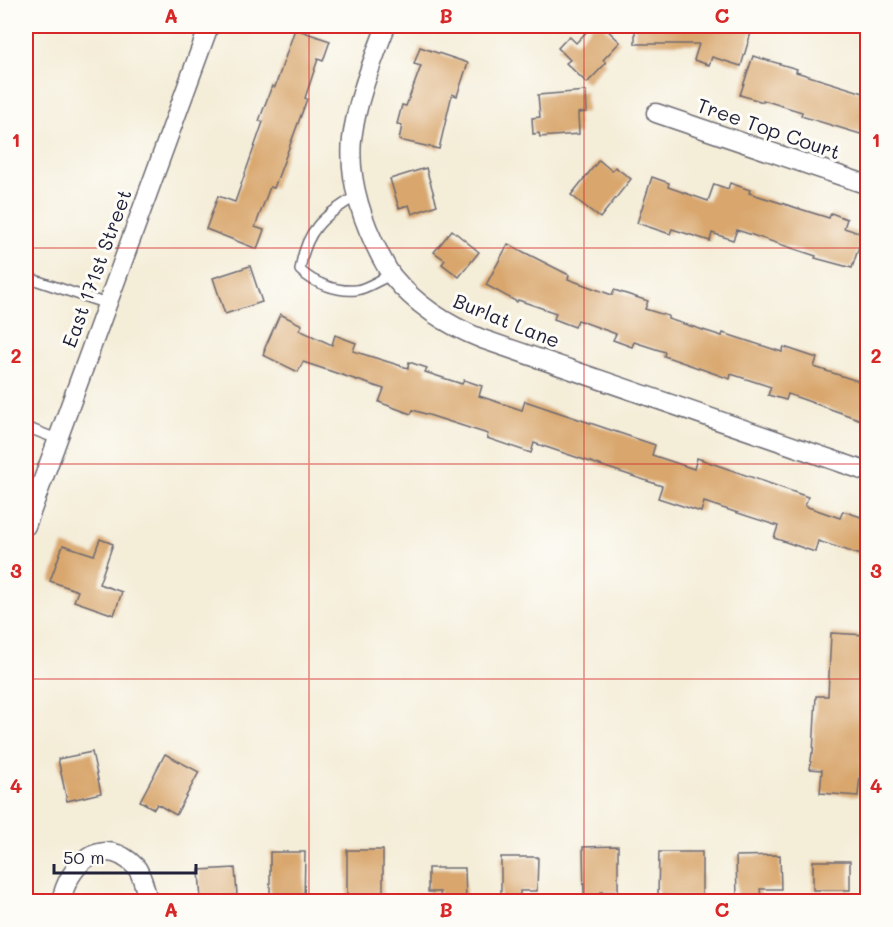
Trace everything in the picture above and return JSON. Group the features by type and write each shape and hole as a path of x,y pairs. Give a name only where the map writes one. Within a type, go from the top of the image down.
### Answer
{"street":[{"name":"East 171st Street","path":"26,526 209,26"},
{"name":"Burlat Lane","path":"386,26 362,92 356,116 352,141 352,169 356,196 365,224 390,275 406,291 440,319 466,333 867,472"},
{"name":"Tree Top Court","path":"656,113 867,185"},
{"path":"61,902 73,871 85,858 102,852 120,855 137,868 149,902"}],"lane":[{"path":"356,196 316,225 307,241 300,270 308,278 320,283 339,289 357,290 390,275"},
{"path":"26,277 107,304"},
{"path":"26,427 57,440"}],"building":[{"path":"592,26 603,26 620,42 603,60 606,63 587,83 566,63 570,60 558,48 569,36 576,43"},
{"path":"635,26 753,26 741,66 712,57 709,65 694,60 699,44 635,44"},
{"path":"295,29 330,41 323,61 318,59 305,98 307,99 274,188 270,187 255,227 264,230 257,249 206,229 218,196 235,202 263,122 259,121 272,86 275,87"},
{"path":"420,47 468,63 457,96 452,94 439,149 399,140 402,125 397,124 402,105 406,106 421,66 414,64"},
{"path":"753,56 867,94 867,136 801,116 802,112 740,95"},
{"path":"586,91 587,112 578,113 579,134 540,137 539,133 533,134 532,118 540,117 538,95"},
{"path":"599,160 612,171 615,167 631,179 600,218 571,195"},
{"path":"426,168 437,205 412,214 409,205 399,208 390,179"},
{"path":"652,177 669,183 668,187 708,201 714,184 728,189 730,183 750,190 749,193 829,218 831,213 847,219 844,228 863,234 852,268 815,258 816,256 737,230 733,240 712,233 710,241 672,229 670,234 637,223"},
{"path":"452,230 479,252 459,277 442,264 445,260 434,252"},
{"path":"508,244 569,275 568,279 612,295 614,290 648,301 645,309 668,316 668,319 722,336 723,333 782,352 784,347 817,358 814,367 867,384 867,410 864,421 788,394 786,400 768,395 771,387 731,374 730,379 664,356 665,352 634,342 632,347 613,340 616,334 578,320 575,327 554,319 556,313 518,300 517,302 486,285"},
{"path":"250,266 262,302 225,314 213,278"},
{"path":"280,314 302,325 299,330 332,345 335,335 356,343 353,351 408,368 409,362 427,368 425,372 462,384 464,380 482,386 479,396 522,410 525,401 655,445 652,455 694,469 697,458 808,497 805,506 840,518 843,511 867,519 867,557 818,541 815,552 774,538 778,526 704,502 701,512 658,498 662,486 534,443 531,453 487,438 488,434 413,410 411,414 379,402 384,389 303,362 298,372 263,355"},
{"path":"100,539 113,544 99,584 122,592 114,615 74,601 78,591 50,581 63,545 94,555"},
{"path":"831,633 867,635 867,674 864,674 863,714 867,714 867,735 864,735 858,796 820,793 822,770 810,769 816,696 828,696"},
{"path":"92,752 101,793 67,801 58,759"},
{"path":"165,754 199,772 176,815 157,804 154,809 140,801"},
{"path":"618,846 618,892 601,892 602,899 584,899 583,847"},
{"path":"347,850 383,850 383,902 347,899"},
{"path":"270,852 305,852 304,902 284,902 284,896 270,896"},
{"path":"659,852 702,852 702,898 658,895"},
{"path":"780,855 781,889 760,889 761,898 737,898 736,856"},
{"path":"501,857 538,857 537,891 520,891 520,899 501,899"},
{"path":"813,861 850,861 850,890 813,890"},
{"path":"235,868 237,895 220,896 220,902 201,902 199,870"},
{"path":"428,868 465,868 466,901 441,901 440,892 428,892"}]}
